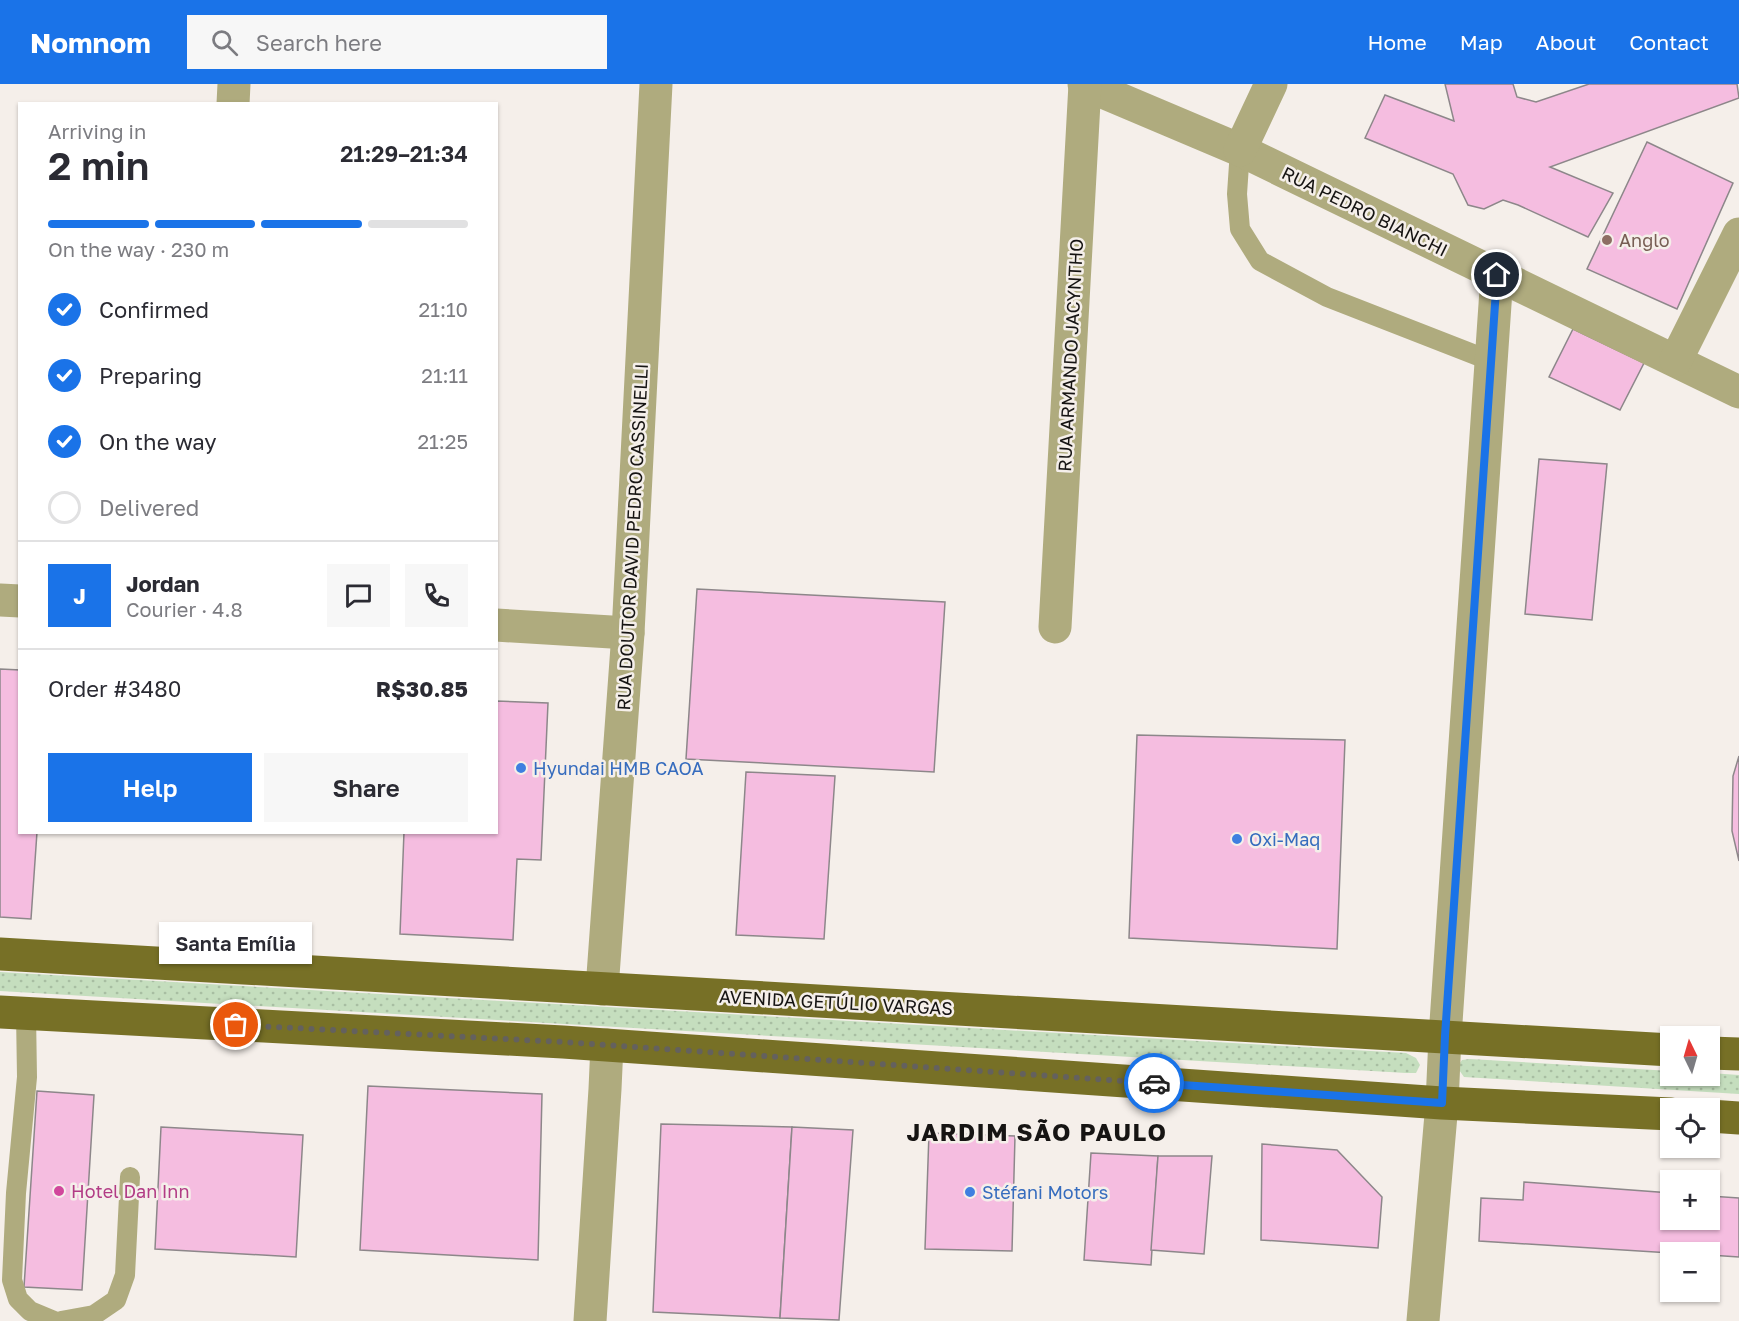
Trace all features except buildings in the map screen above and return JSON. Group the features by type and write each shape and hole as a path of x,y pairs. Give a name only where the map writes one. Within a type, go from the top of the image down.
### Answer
{"main road":[{"name":"AVENIDA GETÚLIO VARGAS","path":"0,954 1660,1049"},
{"path":"13,1012 607,1045 1442,1103 1660,1113"},
{"path":"1720,1053 1739,1054"},
{"path":"1720,1117 1739,1118"}],"street":[{"path":"233,102 234,84"},
{"name":"RUA DOUTOR DAVID PEDRO CASSINELLI","path":"602,989 628,633 656,84"},
{"name":"RUA PEDRO BIANCHI","path":"1085,84 1240,150 1739,392"},
{"name":"RUA ARMANDO JACYNTHO","path":"1055,627 1085,84"},
{"path":"1240,150 1271,84"},
{"path":"1676,360 1739,234"},
{"path":"1423,1321 1442,1103 1497,275"},
{"path":"0,600 18,601"},
{"path":"498,625 628,633"},
{"path":"590,1321 607,1045"}],"lane":[{"path":"1240,150 1237,194 1240,229 1260,261 1327,297 1491,361"},
{"path":"13,1012 27,1077 16,1193 12,1280 18,1299 30,1311 54,1321"},
{"path":"61,1321 94,1315 116,1300 124,1275 130,1177"}],"green space":[{"path":"0,972 1406,1053 1416,1058 1420,1065 1416,1073 1406,1073 0,991"},
{"path":"1462,1060 1660,1070 1660,1086 1720,1086 1720,1074 1739,1075 1739,1094 1464,1077 1457,1067"}],"way so far":[{"path":"236,1025 563,1042 1154,1083"}],"place":[{"name":"Anglo","path":"1607,240"},
{"name":"Hyundai HMB CAOA","path":"521,768"},
{"name":"Oxi-Maq","path":"1237,839"},
{"name":"Santa Emília","path":"236,1025"},
{"name":"Hotel Dan Inn","path":"59,1191"},
{"name":"Stéfani Motors","path":"970,1192"}],"district":[{"name":"JARDIM SÃO PAULO","path":"1037,1131"}],"route":[{"path":"1154,1083 1442,1103 1497,275"}]}
